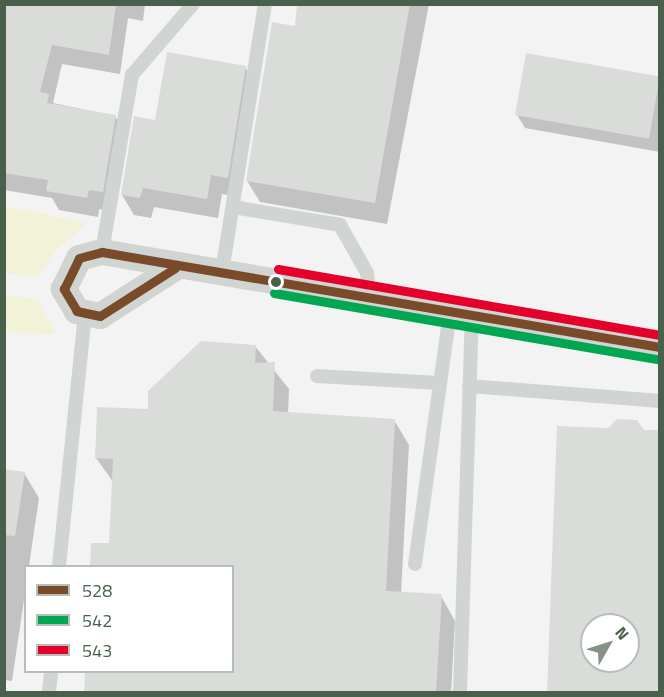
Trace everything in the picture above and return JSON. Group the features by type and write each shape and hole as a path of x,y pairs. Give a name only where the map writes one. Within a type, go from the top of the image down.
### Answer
{"street":[{"path":"175,268 111,313 85,314 69,302 65,279 79,258 102,252 175,268 222,272 660,347"}],"lane":[{"path":"102,252 132,75 193,4"},
{"path":"222,272 265,4"},
{"path":"233,207 339,225 367,273 369,297"},
{"path":"415,564 439,384 461,313"},
{"path":"460,693 470,386 461,313"},
{"path":"59,565 85,314"},
{"path":"317,376 439,384"},
{"path":"470,386 660,401"},
{"path":"49,693 51,673"}],"green space":[{"path":"5,206 87,223 55,251 40,276 32,277 5,272"},
{"path":"5,294 38,300 56,334 5,332"}],"building":[{"path":"4,4 116,4 109,55 52,45 40,92 49,94 47,103 116,115 103,192 89,190 87,198 46,191 48,180 4,173"},
{"path":"297,4 410,4 375,203 246,181 272,22 295,26"},
{"path":"167,52 246,66 228,178 211,175 207,199 143,188 140,198 121,195 134,116 155,120"},
{"path":"526,53 660,77 649,139 515,115"},
{"path":"201,341 256,345 255,363 275,362 273,411 395,419 386,591 442,594 436,693 84,693 85,673 234,673 234,565 90,565 91,543 109,543 113,459 95,458 97,407 148,409 148,391"},
{"path":"617,419 637,420 644,430 660,430 660,693 547,693 557,426 608,428"},
{"path":"4,469 25,472 15,536 4,535"}],"transit line":[{"name":"528","path":"175,268 100,316 77,311 64,289 79,258 102,252 660,347"},
{"name":"543","path":"278,269 660,335"},
{"name":"542","path":"274,293 658,359"}]}
